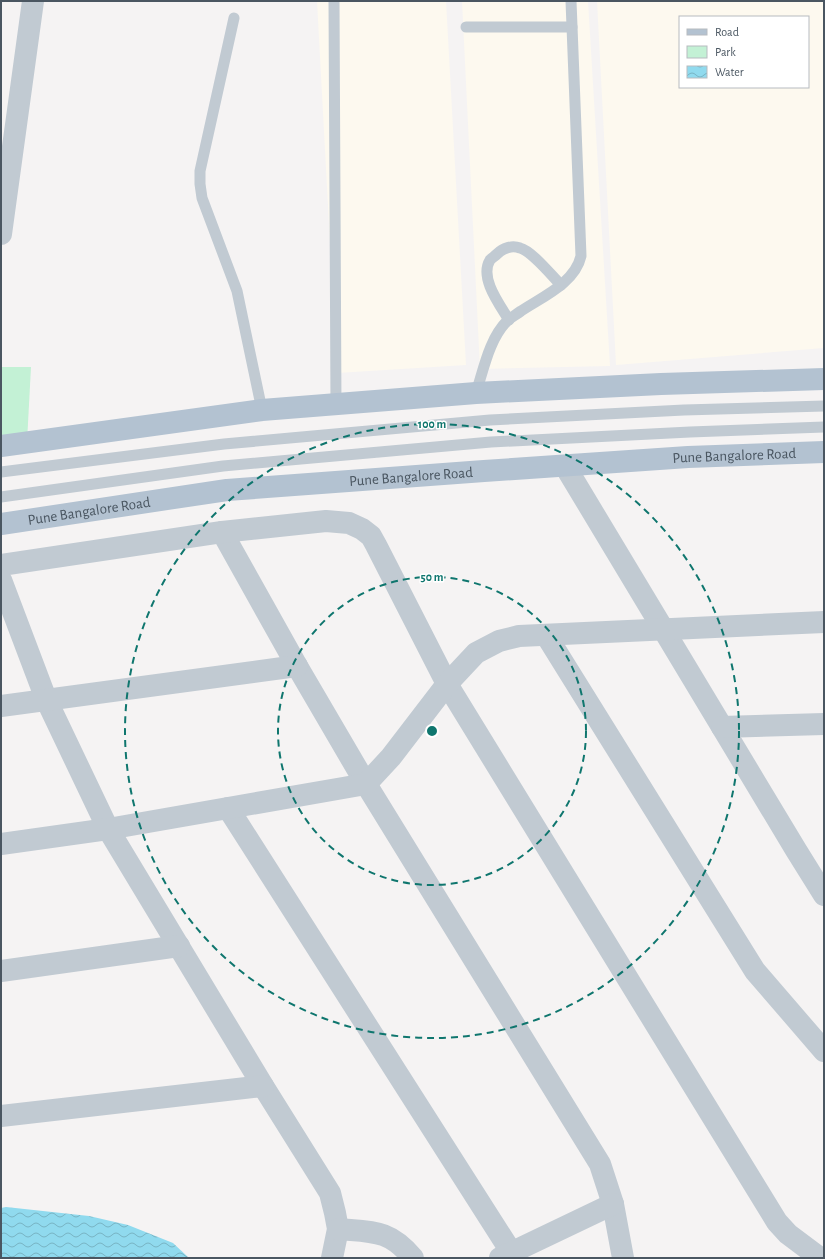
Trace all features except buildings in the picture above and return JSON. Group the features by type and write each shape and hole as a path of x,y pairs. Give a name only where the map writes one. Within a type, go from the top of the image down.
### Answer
{"main road":[{"path":"1,446 262,410 476,393 661,384 824,379"},
{"name":"Pune Bangalore Road","path":"1,524 227,490 688,457 824,452"}],"street":[{"path":"1,234 4,197 33,1"},
{"path":"565,466 824,895"},
{"path":"1,565 222,532 326,521 349,523 362,529 371,536 447,684 777,1222 788,1234 820,1258"},
{"path":"222,532 296,666 366,784 600,1164 612,1204 623,1258"},
{"path":"1,580 46,699 108,829 330,1193 338,1229 332,1258"},
{"path":"1,844 108,829 366,784 391,757 447,684 476,653 499,641 519,636 824,622"},
{"path":"546,635 755,971 824,1051"},
{"path":"1,706 296,666"},
{"path":"722,727 824,724"},
{"path":"228,808 509,1256 612,1204"},
{"path":"1,971 179,946"},
{"path":"1,1116 264,1086"},
{"path":"338,1229 378,1233 392,1238 404,1247 413,1258"}],"lane":[{"path":"334,1 336,405"},
{"path":"476,393 490,348 497,334 509,320 561,285 574,272 579,264 581,256 571,1"},
{"path":"234,18 200,171 200,184 202,198 237,291 262,410"},
{"path":"466,27 572,27"},
{"path":"509,320 488,284 487,272 490,261 499,252 512,246 521,248 531,254 561,285"},
{"path":"1,472 224,444 490,420 824,406"},
{"path":"1,497 223,466 491,442 690,432 824,428"}],"shaded area":[{"path":"317,1 446,1 466,365 337,373"},
{"path":"462,1 588,1 610,366 480,369"},
{"path":"597,1 824,1 824,348 616,365"}],"green space":[{"path":"1,367 31,367 27,442 1,444"}],"water":[{"path":"6,1207 89,1216 128,1225 173,1243 189,1258 1,1258 1,1208"}]}
